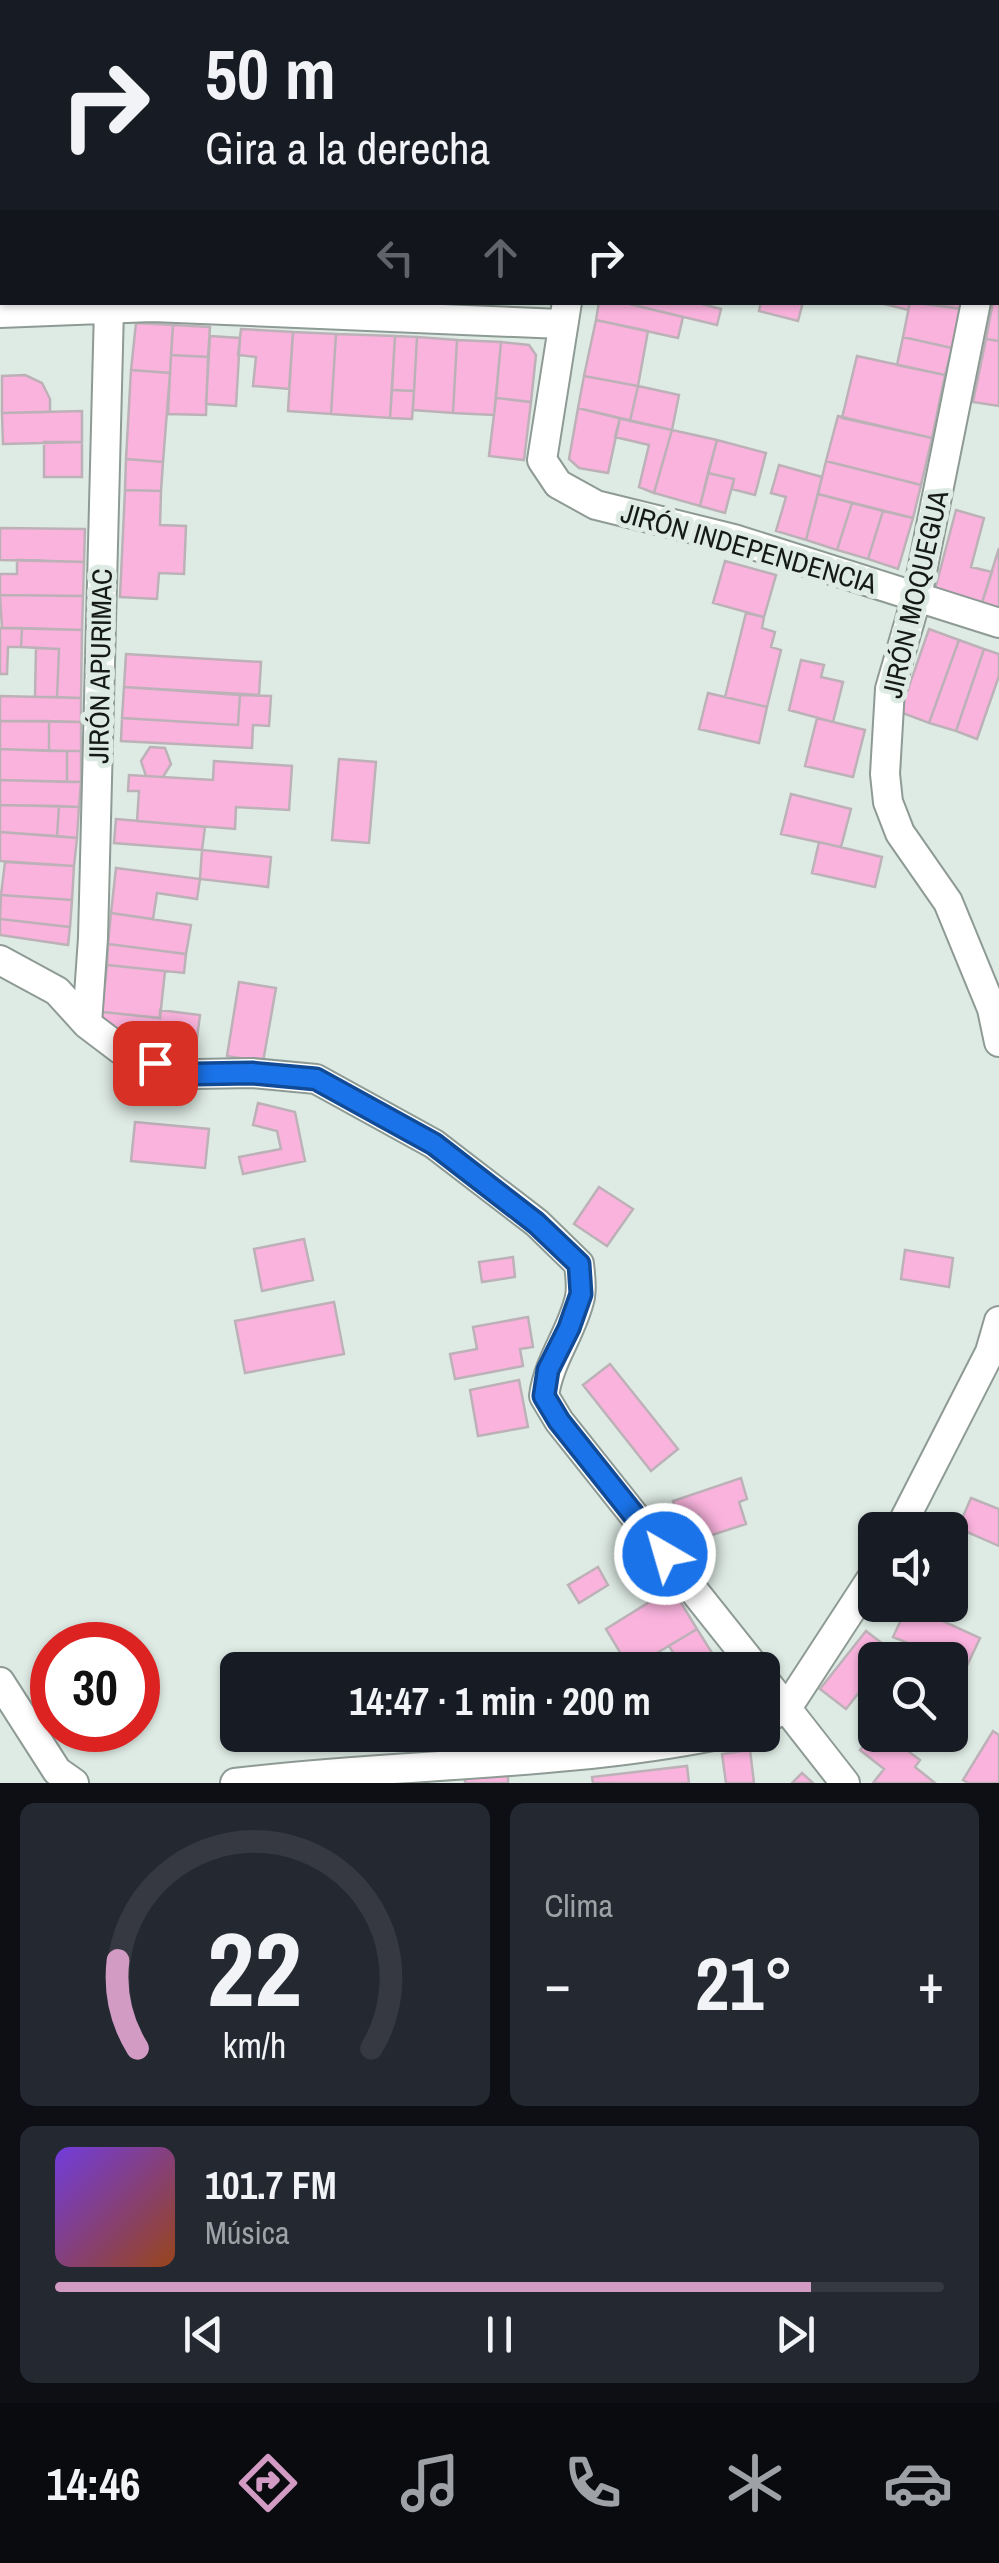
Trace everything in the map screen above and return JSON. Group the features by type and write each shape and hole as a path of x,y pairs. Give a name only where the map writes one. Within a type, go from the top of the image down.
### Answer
{"street":[{"path":"0,313 141,305"},
{"path":"198,305 564,313"},
{"name":"JIRÓN MOQUEGUA","path":"975,305 917,596 890,689 885,774 888,802 900,832 948,902 992,1010 999,1042"},
{"name":"JIRÓN APURIMAC","path":"87,1024 93,938 109,308"},
{"name":"JIRÓN INDEPENDENCIA","path":"564,313 542,460 558,484 596,505 734,539 999,624"},
{"path":"0,960 57,991 87,1024 120,1049 194,1074 252,1073 316,1079 434,1144 536,1223 579,1264 581,1294 548,1370 544,1396 559,1421 743,1652"},
{"path":"908,1512 990,1352 999,1322"},
{"path":"780,1707 858,1597"},
{"path":"0,1682 57,1771 74,1783"},
{"path":"780,1719 845,1783"},
{"path":"235,1783 302,1774 524,1760 586,1752"}],"building":[{"path":"598,305 633,305 683,317 678,338 596,320"},
{"path":"634,305 706,305 721,309 717,325"},
{"path":"760,305 802,305 798,321 759,311"},
{"path":"909,305 961,309 952,348 903,337"},
{"path":"992,305 999,305 999,341 986,339"},
{"path":"596,320 648,331 638,386 584,376"},
{"path":"136,323 173,325 170,373 131,370"},
{"path":"173,325 210,327 208,357 171,355"},
{"path":"241,329 293,332 289,389 253,386 256,357 238,355"},
{"path":"293,332 336,334 331,414 288,411"},
{"path":"336,334 395,336 390,418 331,414"},
{"path":"210,336 240,338 236,406 206,404"},
{"path":"395,336 417,337 414,391 392,390"},
{"path":"417,337 457,340 453,413 413,410"},
{"path":"903,337 952,348 945,375 897,365"},
{"path":"986,339 999,341 999,406 973,402"},
{"path":"457,340 501,342 494,415 453,413"},
{"path":"501,342 529,345 536,355 531,402 496,398"},
{"path":"171,355 208,357 206,415 168,414"},
{"path":"857,356 945,375 932,438 842,418"},
{"path":"131,370 170,373 163,462 126,459"},
{"path":"25,375 42,383 50,399 50,412 2,413 2,376"},
{"path":"584,376 638,386 630,421 578,408"},
{"path":"638,386 679,395 672,430 630,421"},
{"path":"392,390 414,391 412,419 390,418"},
{"path":"496,398 531,402 524,460 489,456"},
{"path":"578,408 620,418 608,473 579,468 569,459"},
{"path":"82,411 82,442 3,444 2,413"},
{"path":"838,416 932,438 921,485 826,461"},
{"path":"620,418 672,430 654,493 639,487 649,445 615,437"},
{"path":"672,430 717,440 700,506 654,493"},
{"path":"717,440 766,453 755,495 732,489 734,479 708,473"},
{"path":"44,442 82,442 82,477 44,477"},
{"path":"126,459 163,462 161,491 125,490"},
{"path":"826,461 921,485 913,518 818,494"},
{"path":"779,465 822,477 806,540 776,531 786,497 771,493"},
{"path":"708,473 734,479 725,513 700,506"},
{"path":"125,490 161,491 160,525 186,526 184,574 159,573 157,599 120,597"},
{"path":"818,494 852,503 837,550 806,540"},
{"path":"852,503 883,511 868,559 837,550"},
{"path":"956,510 984,518 971,567 992,572 980,609 933,597"},
{"path":"883,511 913,518 898,569 868,559"},
{"path":"0,528 85,529 84,562 0,560"},
{"path":"999,548 999,615 980,609"},
{"path":"17,560 84,562 83,596 0,595 0,574 17,574"},
{"path":"725,561 776,575 764,617 713,603"},
{"path":"0,595 83,596 82,630 2,628"},
{"path":"746,613 764,617 762,628 775,632 771,647 781,650 767,707 725,697"},
{"path":"0,628 22,628 21,647 8,647 7,674 0,674"},
{"path":"22,628 82,630 81,698 57,697 59,649 21,647"},
{"path":"929,629 959,640 929,723 900,712"},
{"path":"959,640 984,649 956,731 929,723"},
{"path":"36,648 59,649 57,697 35,697"},
{"path":"984,649 999,654 999,676 977,739 956,731"},
{"path":"126,654 261,662 259,695 124,687"},
{"path":"801,660 824,665 821,677 843,682 833,722 789,710"},
{"path":"124,687 240,695 238,725 122,718"},
{"path":"708,693 767,707 759,743 699,729"},
{"path":"240,695 271,696 269,726 253,725 252,748 121,741 122,718 238,725"},
{"path":"0,696 81,698 81,722 0,721"},
{"path":"817,718 865,730 853,777 805,766"},
{"path":"0,721 49,721 49,751 0,749"},
{"path":"49,721 81,722 81,751 49,751"},
{"path":"150,747 165,748 171,764 163,777 146,776 141,761"},
{"path":"0,749 67,751 67,782 0,780"},
{"path":"67,751 81,751 81,782 67,782"},
{"path":"339,759 376,762 369,843 332,840"},
{"path":"214,761 292,766 289,810 236,807 235,829 137,821 139,791 128,791 129,775 213,780"},
{"path":"0,780 81,782 79,807 0,805"},
{"path":"791,794 851,809 841,847 781,834"},
{"path":"0,805 59,806 57,836 0,832"},
{"path":"59,806 79,807 77,838 57,836"},
{"path":"116,819 205,827 202,850 114,843"},
{"path":"0,832 77,838 74,866 0,861"},
{"path":"819,842 882,857 875,887 812,873"},
{"path":"202,850 271,857 268,887 200,879"},
{"path":"5,862 74,866 72,900 1,895"},
{"path":"116,868 200,879 197,899 157,893 153,919 111,913"},
{"path":"1,895 72,900 70,927 0,919"},
{"path":"111,913 191,925 186,954 108,944"},
{"path":"0,919 70,927 68,945 0,935"},
{"path":"108,944 186,954 184,973 107,965"},
{"path":"107,965 165,971 160,1018 102,1012"},
{"path":"239,982 276,988 263,1062 227,1056"},
{"path":"160,1010 200,1015 195,1053 127,1043 102,1021 102,1012 160,1018"},
{"path":"258,1103 295,1112 305,1161 243,1174 239,1157 281,1149 277,1131 253,1125"},
{"path":"135,1122 209,1129 205,1168 131,1161"},
{"path":"599,1187 633,1209 607,1246 574,1224"},
{"path":"304,1239 313,1280 262,1291 254,1249"},
{"path":"905,1250 953,1258 949,1287 901,1279"},
{"path":"513,1257 515,1277 482,1282 479,1262"},
{"path":"334,1302 344,1354 245,1373 235,1321"},
{"path":"528,1317 533,1347 520,1349 523,1366 455,1379 450,1354 477,1349 473,1327"},
{"path":"610,1364 678,1449 651,1471 583,1385"},
{"path":"519,1380 528,1427 478,1436 470,1390"},
{"path":"741,1478 747,1499 739,1502 746,1524 706,1537 698,1515 679,1521 673,1501"},
{"path":"971,1498 999,1509 999,1546 968,1532 968,1512 965,1512"},
{"path":"598,1567 608,1585 579,1603 568,1585"},
{"path":"672,1588 697,1629 658,1652 620,1652 606,1629"},
{"path":"900,1622 945,1622 980,1638 968,1664 968,1642 905,1642 893,1637"},
{"path":"697,1629 711,1652 673,1652 669,1646"},
{"path":"866,1631 880,1642 858,1642 858,1694 846,1709 820,1689"},
{"path":"993,1731 999,1735 999,1783 968,1783 963,1780"},
{"path":"750,1752 754,1783 726,1783 722,1754"},
{"path":"863,1752 909,1752 920,1760 915,1767 935,1783 873,1783 884,1769"},
{"path":"687,1766 689,1783 593,1783 592,1777"},
{"path":"802,1773 813,1783 792,1783"},
{"path":"465,1776 508,1776 508,1783 465,1783"}],"route":[{"path":"155,1063 194,1074 252,1073 316,1079 434,1144 558,1243 579,1264 581,1294 548,1370 544,1396 559,1421 665,1554"}]}
